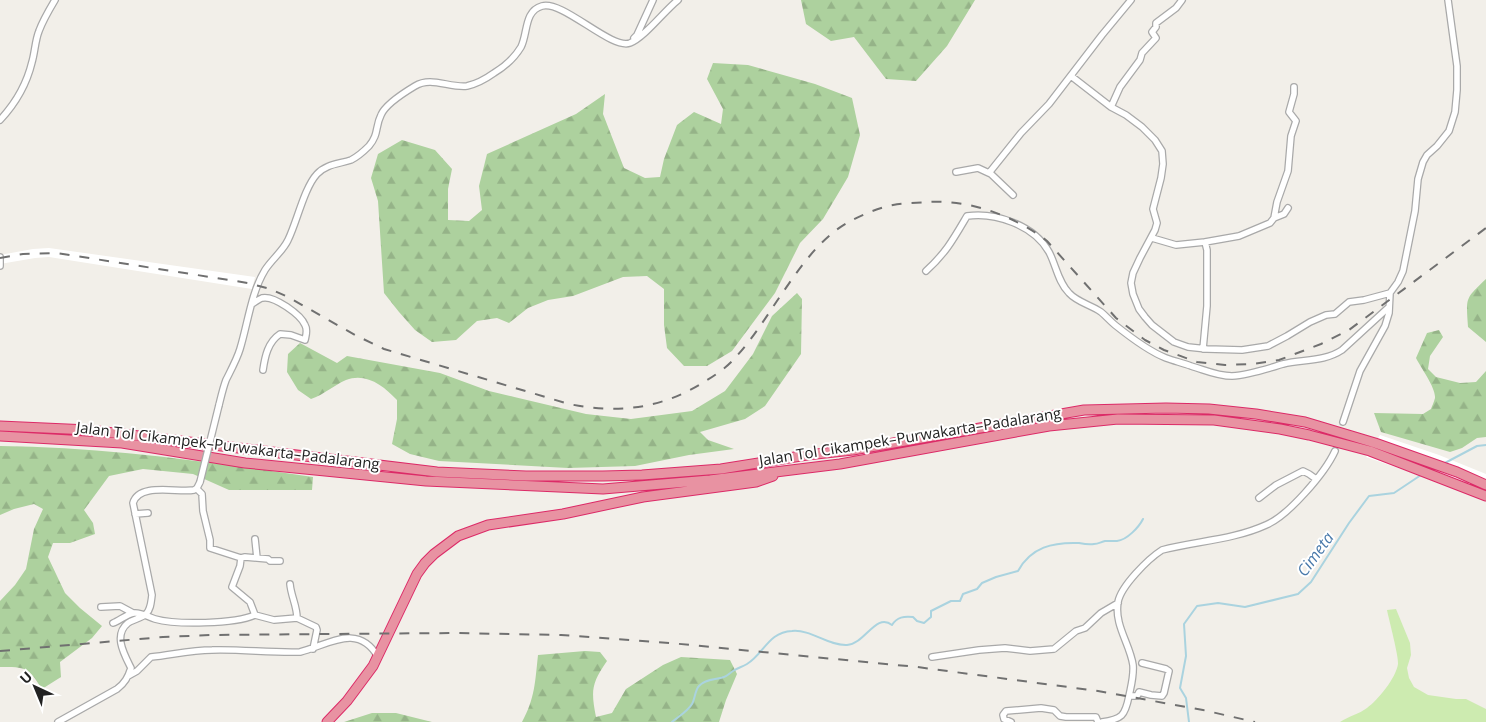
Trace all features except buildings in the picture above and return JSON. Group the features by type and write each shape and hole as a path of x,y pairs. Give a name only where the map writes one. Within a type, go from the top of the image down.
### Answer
{"highway":[{"name":"Jalan Tol Cikampek–Purwakarta–Padalarang","path":"0,426 89,430 437,472 535,476 642,475 721,469 807,455 853,450 1043,416 1093,410 1200,408 1305,422 1375,442 1457,472 1486,485"},
{"name":"Jalan Tol Cikampek–Purwakarta–Padalarang","path":"0,436 122,443 245,463 426,481 593,489 710,480 840,464 1049,426 1118,419 1214,420 1309,434 1370,451 1486,496"},
{"path":"327,722 348,701 365,679 378,657 417,574 434,554 458,536 488,525 563,514 643,497 756,482 791,470"}],"street":[{"path":"0,120 22,89 32,64 42,23 55,0"},
{"path":"629,43 637,36 653,0"},
{"path":"197,489 225,382 240,350 252,304 265,270 288,241 314,177 326,166 353,159 367,148 378,132 380,117 383,112 415,86 422,82 429,82 466,86 504,67 520,48 529,18 534,10 541,6 548,4 619,43 629,43 638,38 678,0"},
{"path":"989,173 1021,133 1044,110 1131,0"},
{"path":"1111,106 1120,87 1140,60 1142,53 1156,38 1152,32 1156,24 1176,8 1182,0"},
{"path":"1343,422 1360,371 1385,326 1389,313 1390,293 1404,271 1415,211 1418,179 1423,162 1426,155 1437,146 1449,131 1455,112 1458,90 1457,66 1448,0"},
{"path":"1071,76 1111,106 1134,120 1155,140 1162,151 1161,178 1153,208 1157,223 1152,238 1140,258 1131,283 1139,309 1152,325 1174,342 1188,347 1203,349 1242,350 1268,346 1310,322 1335,314 1349,302 1390,293"},
{"path":"1274,218 1277,202 1288,171 1291,136 1296,120 1289,112 1294,87"},
{"path":"956,172 978,168 989,173 1013,195"},
{"path":"1152,238 1176,245 1205,242 1249,232 1284,214 1288,208"},
{"path":"926,271 951,244 967,216 989,215 1008,221 1026,229 1042,242 1049,253 1058,276 1072,296 1101,312 1132,338 1166,358 1207,372 1230,376 1250,374 1293,362 1312,360 1335,354 1342,350 1389,307"},
{"path":"1203,349 1207,306 1208,250 1205,242"},
{"path":"0,258 0,266"},
{"path":"252,304 261,298 276,301 295,313 305,323 307,332 305,340 284,334 280,334 271,340 263,370"},
{"path":"1102,722 1120,717 1126,711 1129,696 1133,667 1132,660 1120,629 1117,614 1122,590 1153,556 1162,550 1229,536 1268,525 1300,498 1331,460 1335,451"},
{"path":"1259,498 1276,485 1302,471 1316,479"},
{"path":"58,722 124,684 131,668 120,641 126,625 146,615 151,606 152,595 136,514 134,500 136,496 142,491 189,491 197,489"},
{"path":"197,489 202,494 203,511 210,548 240,558 280,561"},
{"path":"136,514 148,514"},
{"path":"255,539 256,558"},
{"path":"240,558 240,566 232,587 250,602 254,615"},
{"path":"290,584 291,595 297,609 297,618"},
{"path":"932,658 979,650 1005,648 1030,651 1054,650 1076,631 1085,628 1101,612 1118,603"},
{"path":"100,607 120,606 133,613 155,619 193,622 226,621 249,618 254,615 279,621 297,618 316,627 313,649"},
{"path":"113,623 133,613"},
{"path":"128,676 137,671 150,656 211,650 300,652 334,640 352,638 364,642 374,650 378,657"},
{"path":"1129,696 1137,696 1140,692 1158,696 1162,696 1164,693 1169,672 1166,669 1142,663"},
{"path":"1010,722 1004,719 1003,715 1006,711 1041,708 1054,710 1060,716 1066,717 1096,717 1098,722"}],"green space":[{"path":"801,0 975,0 947,46 916,81 886,79 854,37 831,41 806,24"},
{"path":"713,63 748,65 815,84 852,98 860,135 848,177 823,219 800,243 775,293 732,351 707,366 684,366 667,348 664,325 664,289 647,276 623,277 573,296 548,300 528,308 509,323 497,318 477,321 456,340 432,342 415,330 384,293 378,201 371,178 378,154 402,140 435,150 452,169 448,189 448,220 469,221 482,210 479,186 487,154 576,114 605,94 603,114 624,168 645,178 660,177 664,159 677,125 694,112 721,124 723,109 707,79"},
{"path":"1486,279 1486,342 1468,327 1467,304 1474,291"},
{"path":"797,293 802,299 801,354 765,406 745,419 700,432 708,440 734,449 689,455 635,466 568,468 439,461 410,454 392,444 397,419 397,400 380,385 367,379 353,378 311,399 298,390 287,372 288,354 300,343 337,363 347,356 440,373 489,391 586,414 631,419 692,411 725,391 753,354 772,316"},
{"path":"1439,330 1443,337 1430,356 1428,369 1436,377 1460,383 1476,382 1486,371 1486,437 1477,438 1462,448 1450,452 1381,432 1374,413 1423,414 1431,409 1435,394 1416,358 1427,333"},
{"path":"0,446 118,452 274,471 313,477 312,490 229,490 193,474 143,469 109,476 84,510 93,523 95,534 70,543 53,543 48,557 65,593 102,626 92,638 60,662 61,677 42,689 26,670 16,667 0,667 0,601 15,585 26,569 34,529 43,509 34,504 0,515"},
{"path":"1396,609 1410,643 1411,655 1407,668 1409,678 1414,687 1428,695 1466,699 1486,709 1486,722 1340,722 1364,710 1371,704 1386,688 1397,670 1398,660 1387,610"},
{"path":"585,651 600,652 607,661 595,682 593,701 596,717 612,713 626,689 663,665 681,657 730,660 737,674 719,722 522,722 532,697 538,655"},
{"path":"372,713 396,713 432,722 344,722"}],"pier":[{"path":"49,248 255,277 252,289 49,257 0,264 0,255"},
{"path":"1380,435 1439,455 1486,474 1486,501 1366,457"}],"waterway":[{"name":"Cimeta","path":"1443,464 1477,446 1486,445"},
{"name":"Cimeta","path":"1189,722 1186,698 1180,688 1186,656 1184,624 1197,606 1218,603 1245,607 1298,594 1311,582 1369,496 1394,493 1421,475"},
{"path":"672,722 690,707 701,684 725,677 747,664 777,635 784,632 799,631 833,643 847,645 859,640 881,622 892,625 898,619 913,617 917,621 924,623 931,617 931,611 951,601 960,601 963,594 977,589 982,583 1018,571 1029,556 1036,551 1052,545 1097,544 1105,541 1121,540 1132,533 1143,519"}],"railway":[{"path":"0,258 23,254 57,253 248,283 270,289 288,297 355,335 384,349 569,404 605,409 622,409 639,407 672,398 720,372 747,344 802,265 827,237 858,217 893,205 927,202 959,203 991,211 1021,224 1047,241 1116,318 1145,340 1164,350 1197,362 1225,365 1279,360 1321,344 1349,330 1486,228"},
{"path":"0,651 163,637 211,635 455,633 561,635 670,643 917,667 1098,691 1203,710 1255,722"}]}
